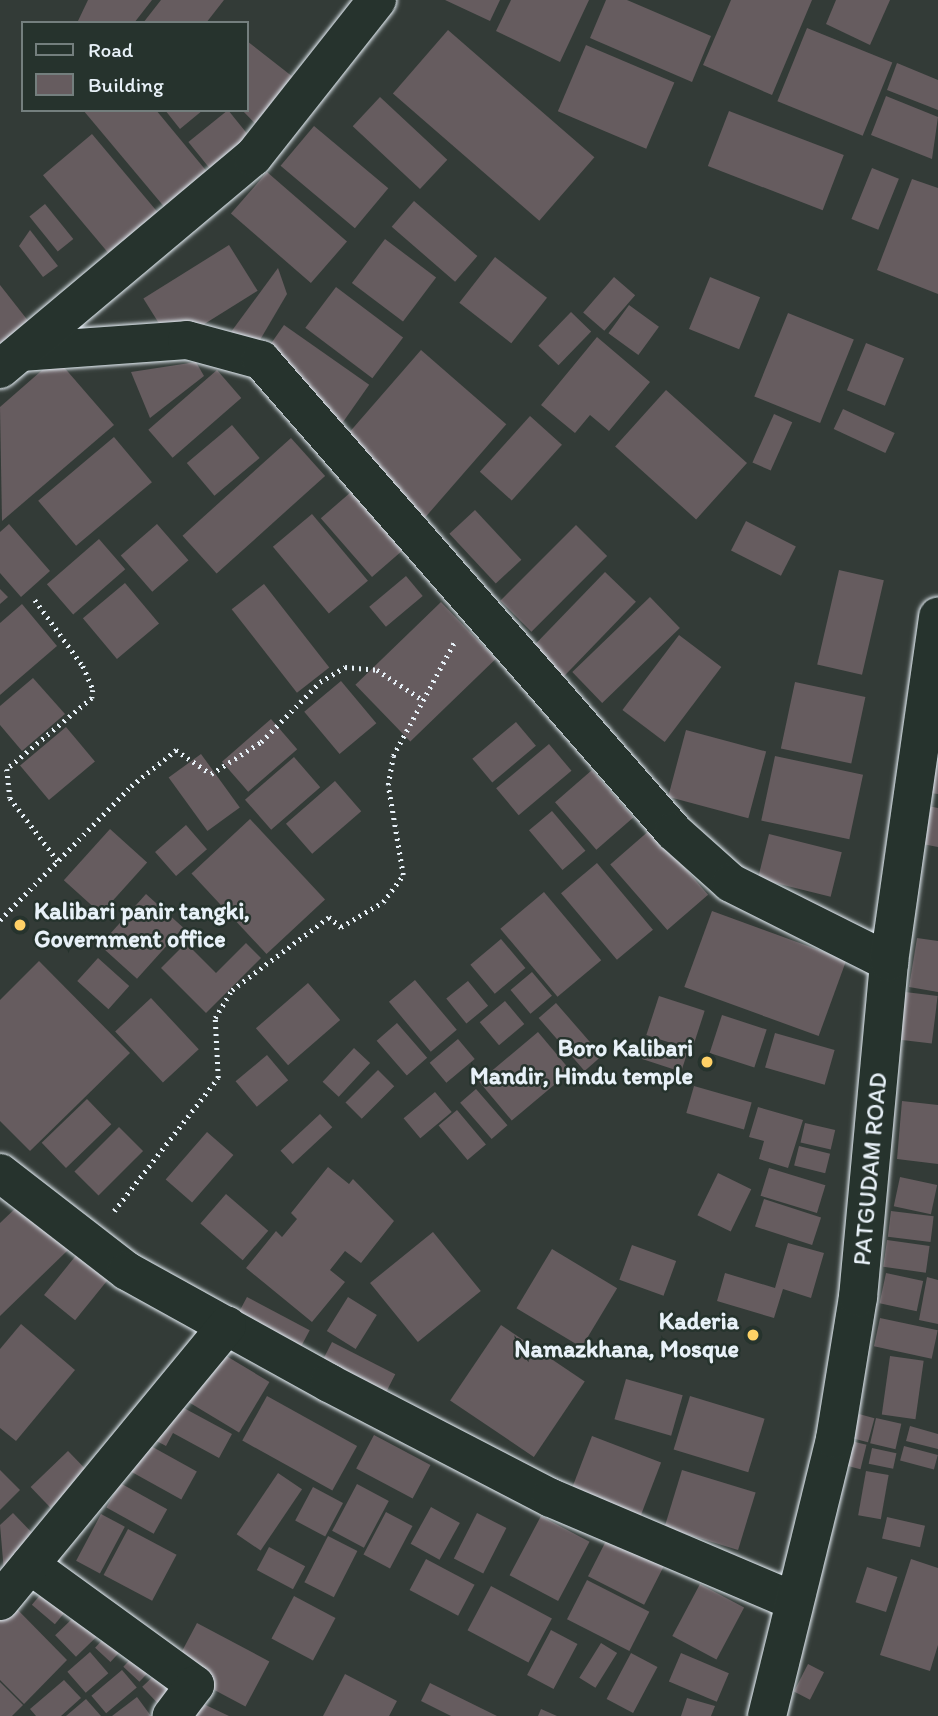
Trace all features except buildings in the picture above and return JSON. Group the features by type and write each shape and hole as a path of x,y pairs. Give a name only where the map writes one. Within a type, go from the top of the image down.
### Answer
{"street":[{"path":"11,360 253,157 377,0"},
{"path":"11,360 187,340 261,360 478,612 674,832 731,883 889,962"},
{"name":"PATGUDAM ROAD","path":"766,1716 835,1439 858,1297 889,962 938,616"},
{"path":"0,1173 127,1271 227,1326 551,1498 794,1601"},
{"path":"0,1601 227,1326"},
{"path":"30,1564 195,1685 172,1716"}],"path":[{"path":"34,600 83,666 93,690 92,698 7,769 10,798 58,860"},
{"path":"88,1241 218,1078 215,1018 232,990 329,917 341,927 383,902 403,875 388,785 393,756 420,698 478,612"},
{"path":"0,920 58,860 176,750 211,774 261,742 320,682 345,667 377,670 420,698"}],"place":[{"name":"Kalibari panir tangki, Government office","path":"20,925"},
{"name":"Boro Kalibari Mandir, Hindu temple","path":"707,1062"},
{"name":"Kaderia Namazkhana, Mosque","path":"753,1335"}]}
